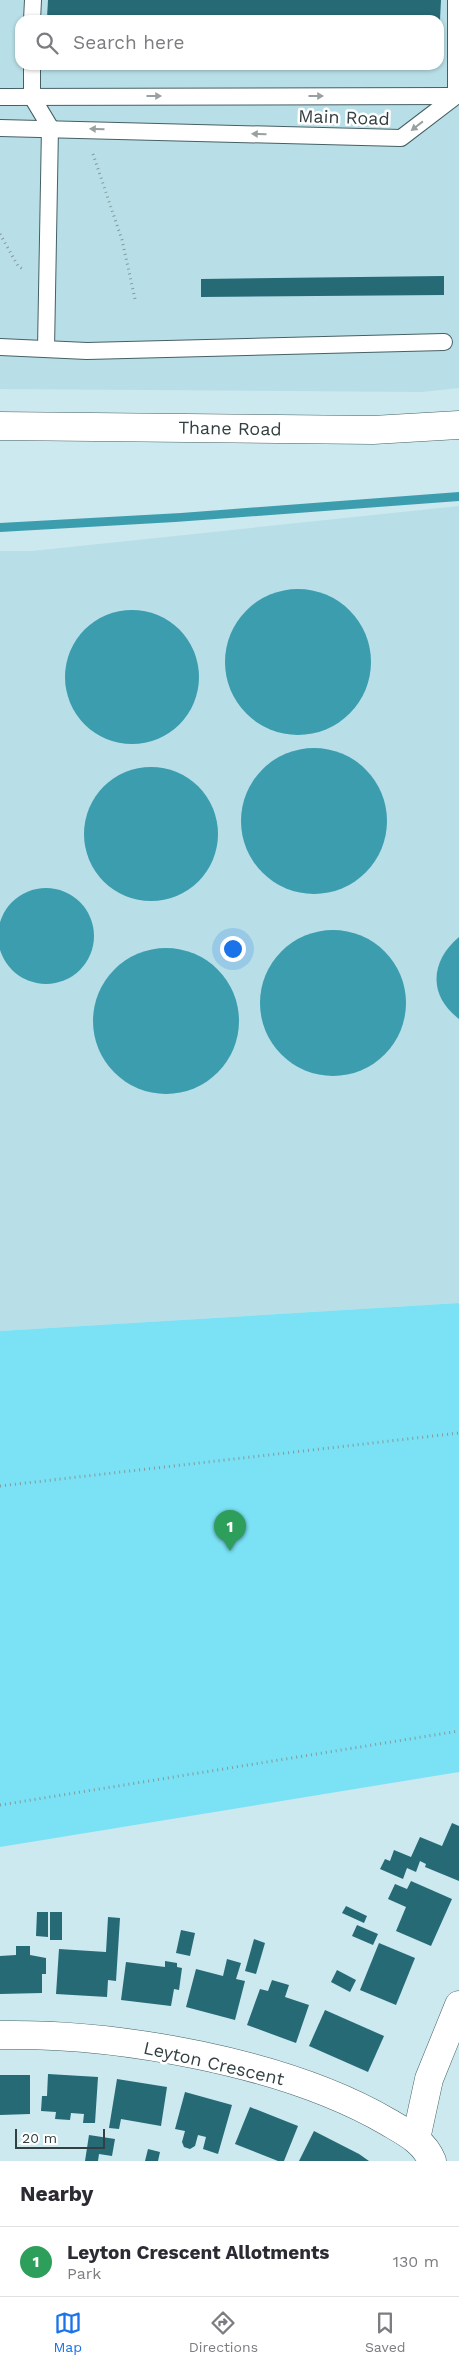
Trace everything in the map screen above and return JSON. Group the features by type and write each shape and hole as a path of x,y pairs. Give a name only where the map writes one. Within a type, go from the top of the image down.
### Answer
{"street":[{"name":"Thane Road","path":"0,426 402,430 459,426"},
{"path":"416,2139 429,2079 459,2005"},
{"name":"Leyton Crescent","path":"0,2035 68,2037 147,2047 264,2071 363,2108 416,2139 432,2161"}],"lane":[{"path":"32,0 32,15"},
{"path":"456,0 456,96"},
{"path":"32,70 32,97 50,127 49,284 46,348"},
{"name":"Main Road","path":"0,97 456,96"},
{"name":"Main Road","path":"0,128 50,127 401,138 456,96"},
{"path":"0,347 87,351 444,342"}],"path":[{"path":"72,128 72,154 94,154 122,240 135,300"},
{"path":"0,234 18,266 49,284"},
{"path":"0,1486 459,1432"},
{"path":"0,1805 459,1731"}],"shaded area":[{"path":"0,0 459,0 459,388 422,392 0,389"},
{"path":"459,492 459,501 175,522 0,532 0,523 181,513"},
{"path":"459,506 459,1303 0,1331 0,551 32,551"},
{"path":"298,589 326,594 350,610 366,634 371,662 366,690 350,714 326,730 298,735 270,730 246,714 230,690 225,662 230,634 246,610 270,594"},
{"path":"132,610 157,616 179,630 193,652 199,677 193,702 179,724 157,738 132,744 107,738 85,724 71,702 65,677 71,652 85,630 107,616"},
{"path":"314,748 342,753 366,769 382,793 387,821 382,849 366,873 342,889 314,894 286,889 262,873 246,849 241,821 246,793 262,769 286,753"},
{"path":"151,767 176,773 198,787 212,809 218,834 212,859 198,881 176,895 151,901 126,895 104,881 90,859 84,834 90,809 104,787 126,773"},
{"path":"37,889 55,889 73,896 86,909 93,927 93,945 86,963 73,976 55,983 37,983 19,976 6,963 -1,945 -1,927 6,909 19,896"},
{"path":"333,930 361,935 385,951 401,975 406,1003 401,1031 385,1055 361,1071 333,1076 305,1071 281,1055 265,1031 260,1003 265,975 281,951 305,935"},
{"path":"459,937 459,1019 442,1000 436,978 442,957 449,946"},
{"path":"166,948 194,953 218,969 234,993 239,1021 234,1049 218,1073 194,1089 166,1094 138,1089 114,1073 98,1049 93,1021 98,993 114,969 138,953"},
{"path":"459,1303 459,1772 0,1847 0,1331"}],"building":[{"path":"48,0 441,0 440,15 47,15"},
{"path":"444,276 444,295 201,297 201,279"},
{"path":"452,1823 459,1826 459,1881 425,1867 426,1864 420,1861 416,1872 407,1868 403,1879 380,1869 385,1859 390,1861 394,1850 411,1857 420,1837 442,1846"},
{"path":"411,1881 452,1899 431,1946 396,1931 406,1907 388,1899 395,1884 407,1889"},
{"path":"346,1906 367,1916 364,1923 342,1913"},
{"path":"37,1912 48,1912 48,1937 36,1936"},
{"path":"50,1912 62,1912 62,1940 50,1940"},
{"path":"108,1917 120,1918 116,1981 108,1980 107,1997 56,1994 59,1949 106,1952"},
{"path":"357,1925 378,1934 373,1945 352,1936"},
{"path":"181,1930 195,1933 190,1956 176,1953"},
{"path":"254,1939 265,1943 256,1974 245,1971"},
{"path":"379,1943 415,1958 396,2005 360,1990"},
{"path":"16,1946 30,1946 30,1955 46,1958 46,1974 42,1974 42,1993 0,1994 0,1956 16,1955"},
{"path":"227,1959 241,1963 236,1979 245,1981 235,2020 186,2007 196,1969 223,1976"},
{"path":"165,1961 177,1963 177,1967 182,1968 179,1990 174,1989 171,2006 121,2000 126,1962 165,1967"},
{"path":"337,1970 356,1980 350,1992 331,1982"},
{"path":"272,1980 289,1985 285,1997 309,2005 296,2043 247,2025 260,1989 268,1991"},
{"path":"325,2010 384,2036 368,2072 309,2046"},
{"path":"48,2074 98,2077 95,2123 83,2123 84,2114 71,2113 70,2120 55,2119 56,2112 41,2111 42,2096 47,2096"},
{"path":"0,2075 30,2075 30,2114 0,2115"},
{"path":"117,2079 167,2087 161,2126 121,2119 119,2129 109,2128"},
{"path":"185,2092 232,2105 218,2154 203,2149 206,2137 198,2135 195,2146 190,2149 184,2147 182,2142 185,2131 175,2129"},
{"path":"250,2107 298,2126 284,2161 278,2161 235,2144"},
{"path":"314,2131 359,2154 369,2161 299,2161"},
{"path":"89,2135 115,2139 112,2156 99,2154 98,2161 85,2161"},
{"path":"148,2149 160,2152 158,2161 145,2161"}],"place":[{"name":"Leyton Crescent Allotments","path":"230,1551"}]}
